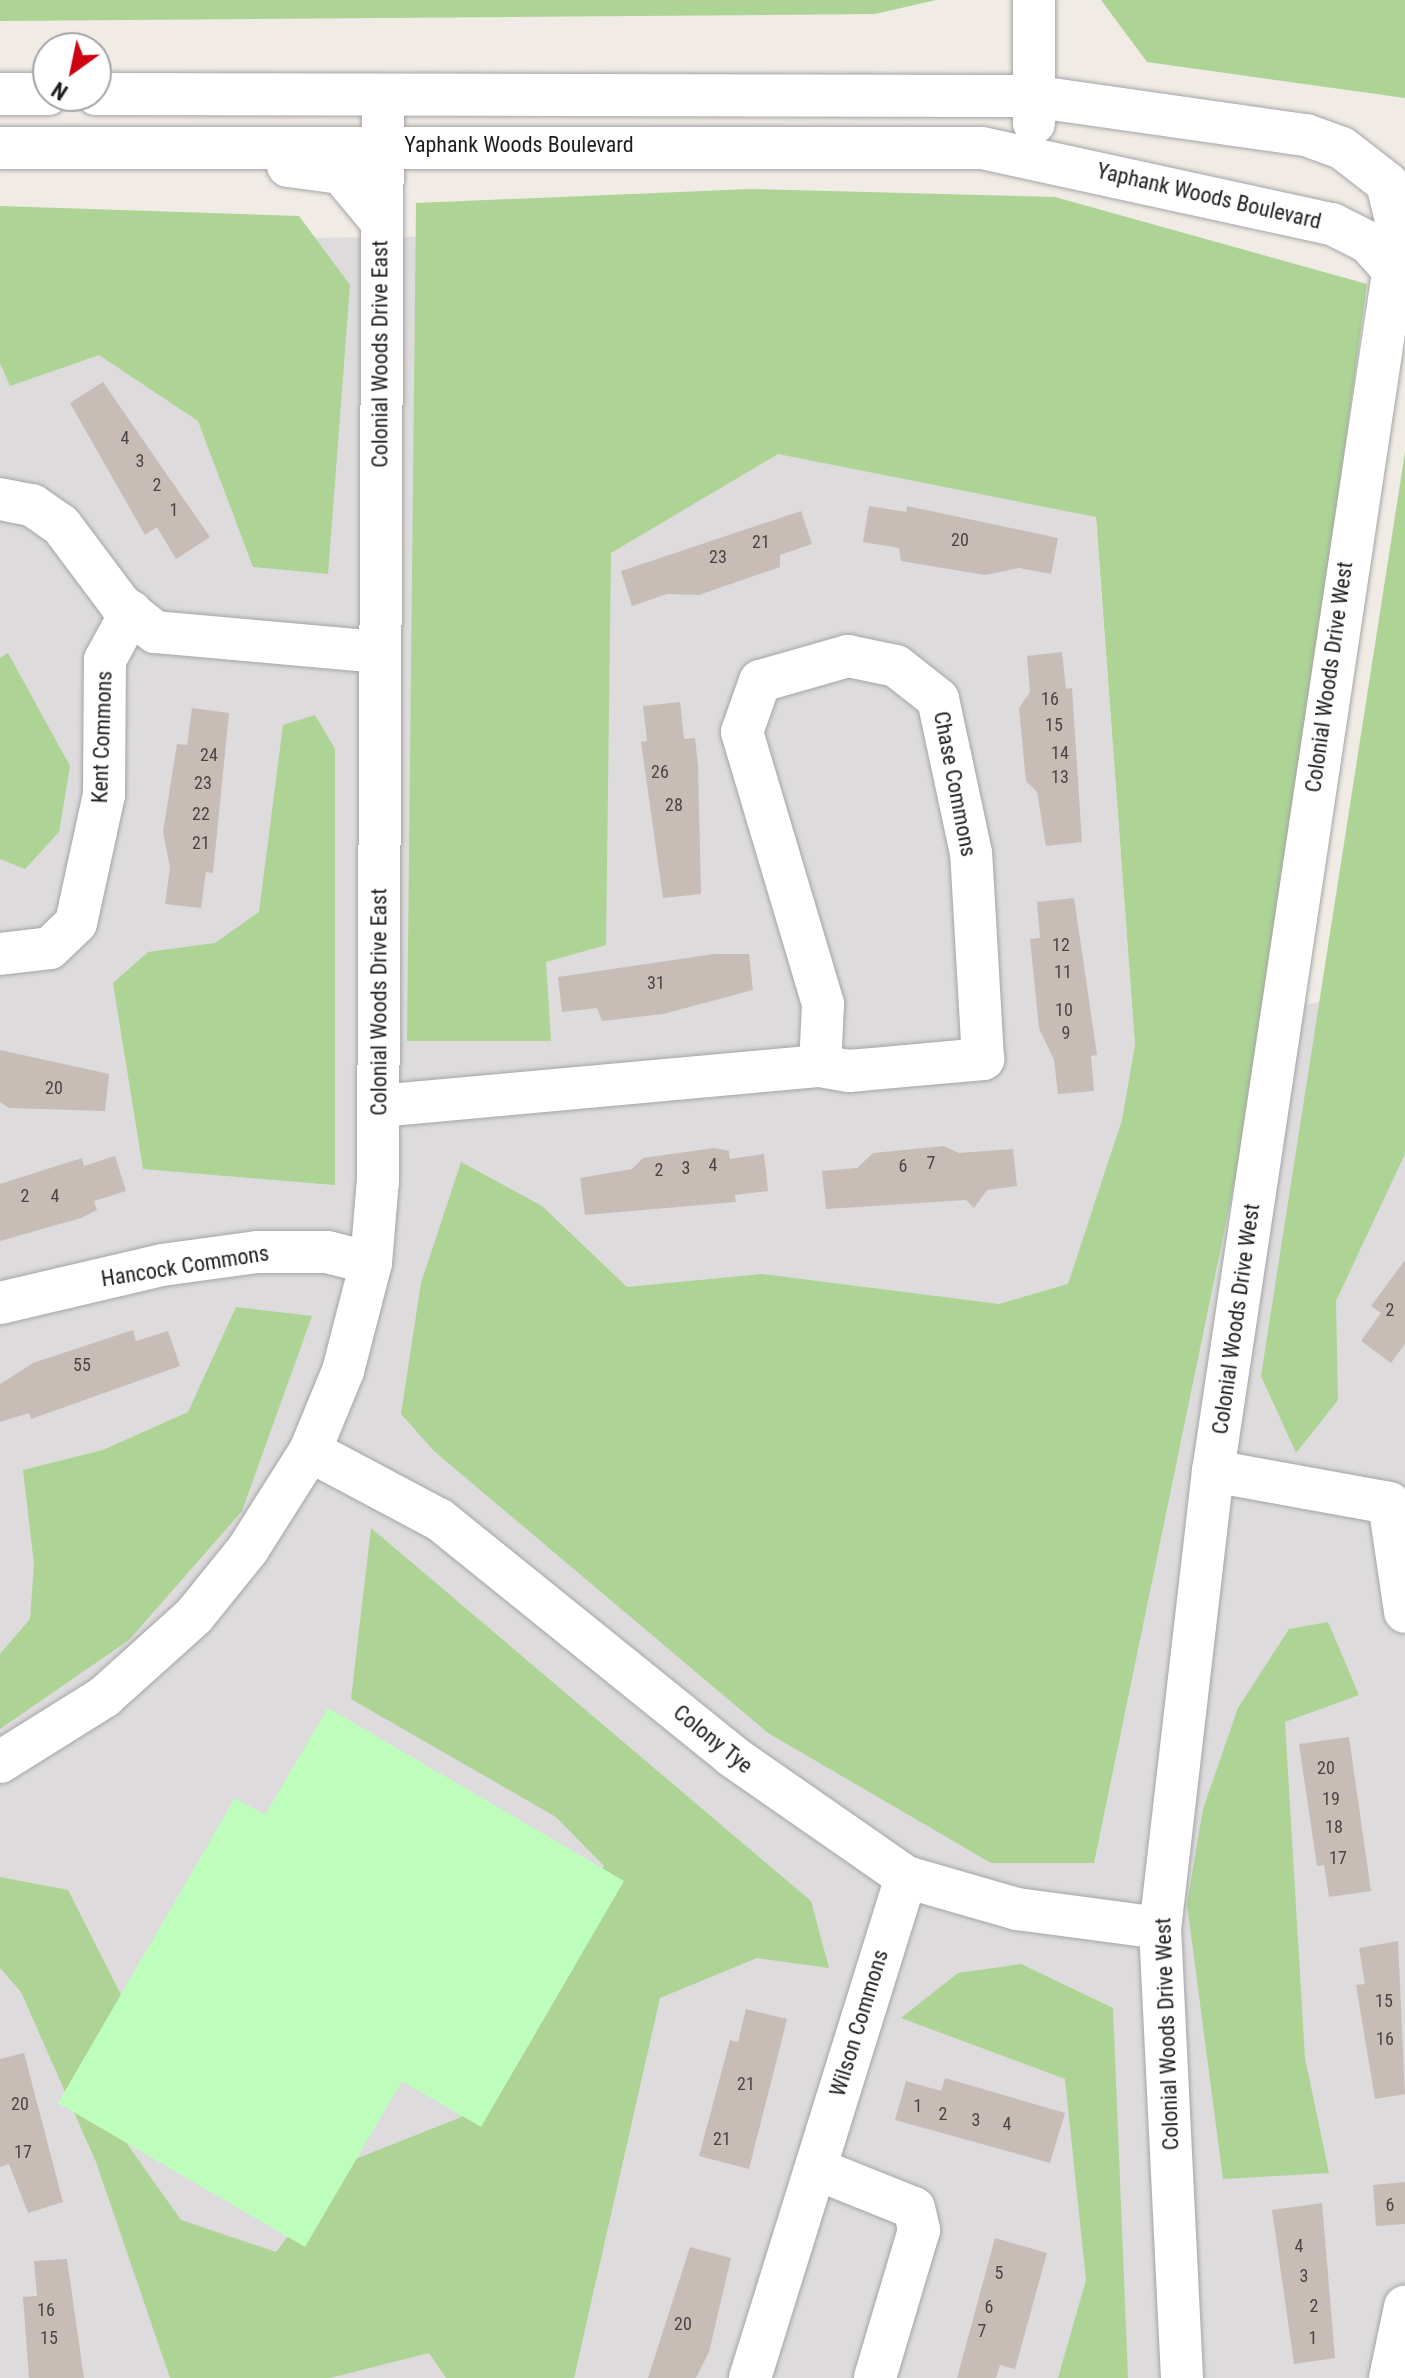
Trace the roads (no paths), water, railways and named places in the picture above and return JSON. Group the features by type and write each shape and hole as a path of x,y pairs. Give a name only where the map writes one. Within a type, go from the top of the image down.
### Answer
{"street":[{"path":"1034,0 1031,96 1038,155"},
{"path":"0,94 32,94"},
{"path":"112,94 1031,96 1270,128 1342,148 1387,183 1397,206 1399,233 1389,265"},
{"name":"Colonial Woods Drive East","path":"0,1762 104,1697 194,1616 248,1549 310,1451 343,1371 371,1263 379,1106 380,220 383,96"},
{"path":"678,144 703,129 962,129 1031,96"},
{"name":"Yaphank Woods Boulevard","path":"0,148 678,144 982,148 1038,155 1332,224 1368,242 1389,265"},
{"path":"122,147 147,167 318,165 360,188 380,220 409,173 453,146"},
{"name":"Colonial Woods Drive West","path":"1182,2378 1160,1928 1213,1471 1389,265"},
{"path":"0,499 32,505 61,525 131,612 155,632 379,652"},
{"name":"Kent Commons","path":"0,954 50,948 76,923 104,795 105,660 131,612"},
{"name":"Chase Commons","path":"379,1106 820,1066 849,1071 983,1059 971,853 938,699 896,666 848,656 760,681 742,732 823,1004 820,1066"},
{"name":"Hancock Commons","path":"0,1303 162,1265 257,1252 327,1252 371,1263"},
{"name":"Colony Tye","path":"310,1451 440,1520 732,1756 906,1877 1017,1909 1160,1928"},
{"path":"1213,1471 1397,1487 1405,1612"},
{"name":"Wilson Commons","path":"750,2378 819,2170 839,2079 906,1877"},
{"path":"819,2170 914,2208 919,2230 875,2378"},
{"path":"1390,2378 1405,2307"}]}
